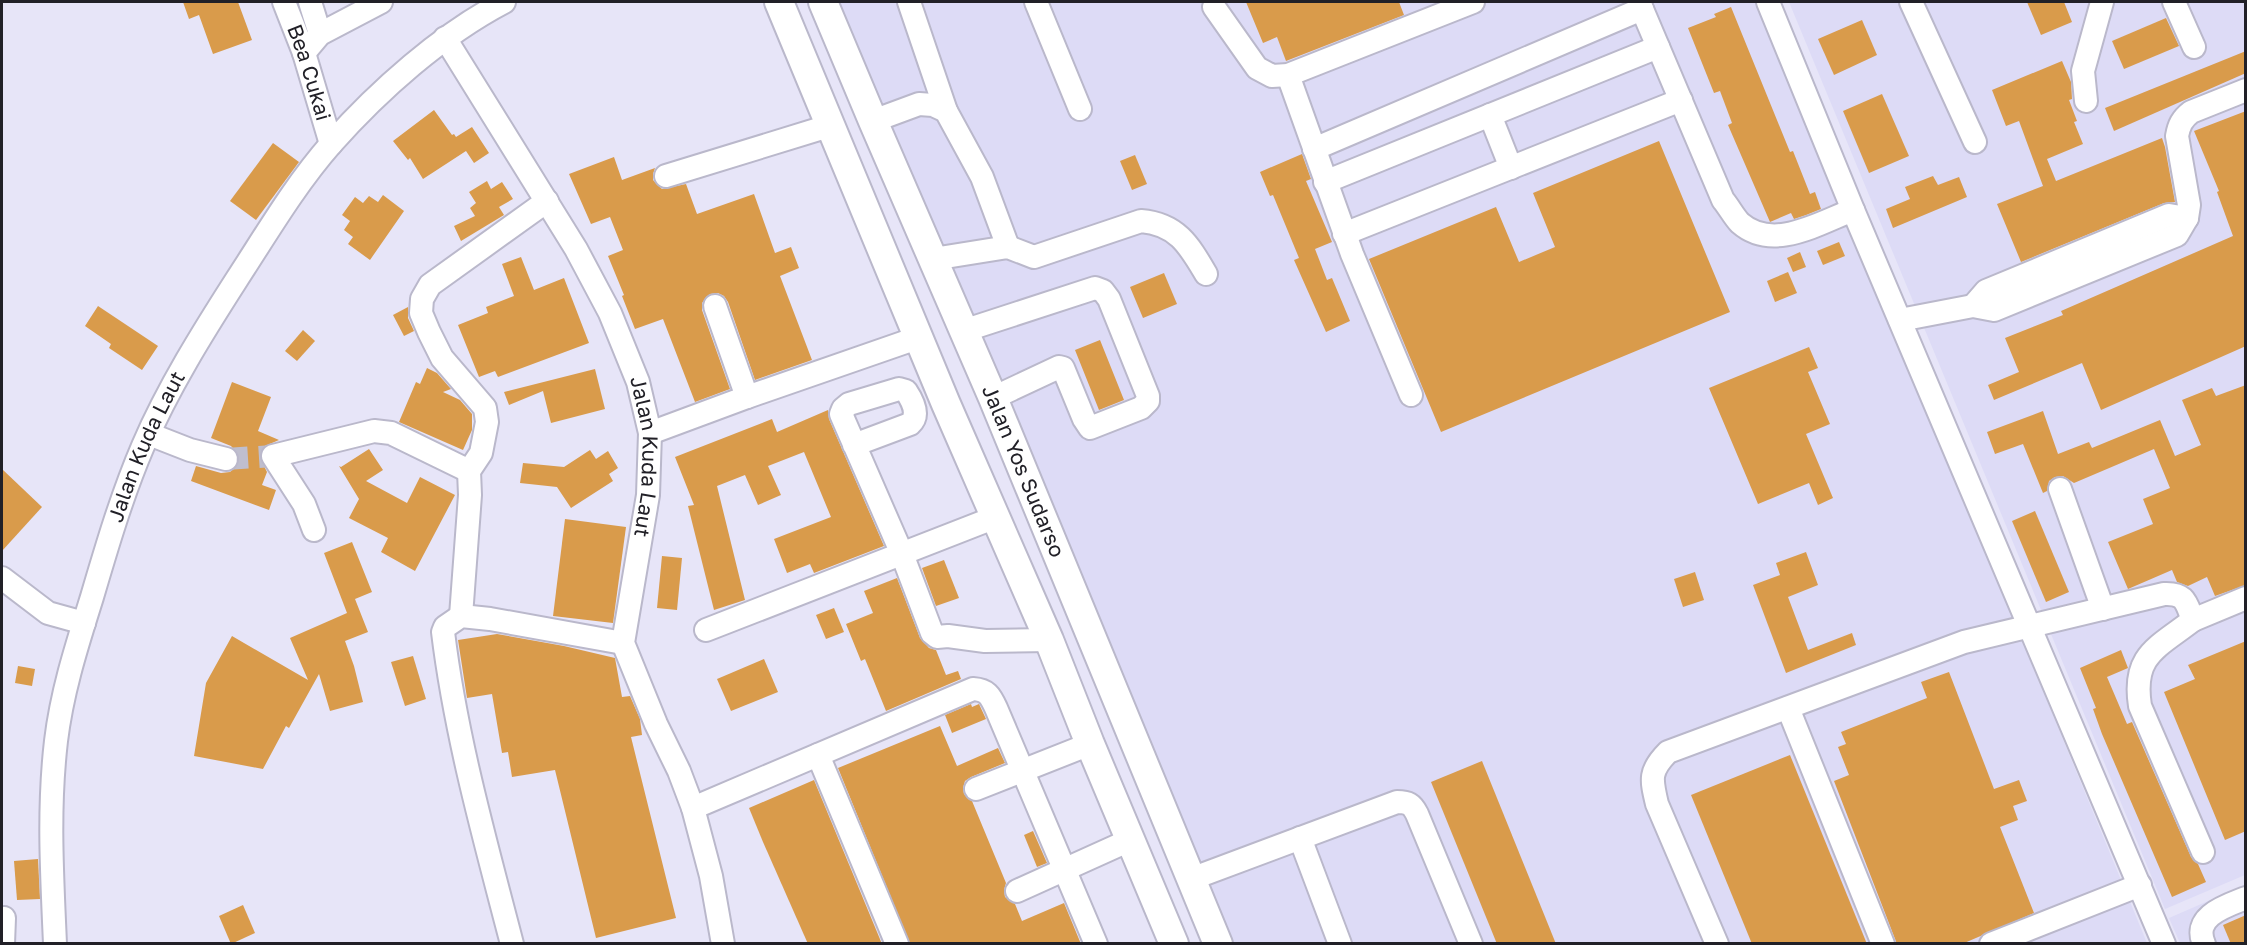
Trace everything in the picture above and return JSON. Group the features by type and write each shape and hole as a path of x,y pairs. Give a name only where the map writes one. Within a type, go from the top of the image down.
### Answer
{"main road":[{"name":"Jalan Yos Sudarso","path":"779,2 946,404 1049,640 1174,944"},
{"name":"Jalan Yos Sudarso","path":"823,2 993,398 1218,944"}],"street":[{"name":"Bea Cukai","path":"284,2 304,53 331,144"},
{"path":"310,2 320,34"},
{"path":"304,53 320,34 381,2"},
{"name":"Jalan Kuda Laut","path":"55,944 49,825 56,741 67,676 122,496 149,434 220,305 303,181 331,144 374,100 445,38 504,2"},
{"path":"909,2 946,111 982,177 1008,247"},
{"path":"1036,2 1080,109"},
{"path":"1214,7 1257,68 1272,76 1288,75 1429,10 1473,2"},
{"path":"1768,2 1853,210 2164,944"},
{"path":"1911,2 1975,142"},
{"path":"2086,101 2083,70 2102,2"},
{"path":"2174,2 2194,47"},
{"path":"1314,149 1641,5 1723,200 1740,223 1762,235 1785,236 1853,210"},
{"name":"Jalan Kuda Laut","path":"445,38 576,249 610,313 638,382 650,433 648,495 623,643"},
{"path":"1325,182 1658,47"},
{"path":"1288,75 1344,234 1411,395"},
{"path":"1900,320 1973,306 1986,291 2169,215 2187,218 2189,205 2177,136 2179,126 2191,112 2246,90"},
{"path":"1344,234 1681,100"},
{"path":"873,121 919,104 933,105 946,111"},
{"path":"1490,115 1511,168"},
{"path":"666,176 832,125"},
{"path":"461,616 470,495 469,471 481,453 487,422 485,408 442,358 422,314 422,299 430,285 547,201"},
{"path":"933,259 1008,247 1034,257 1141,221 1158,222 1177,233 1192,250 1206,274"},
{"path":"963,331 1095,288 1103,291 1109,299 1148,396 1148,400 1141,408 1090,428 1063,368 1059,367 993,398"},
{"path":"715,306 747,397"},
{"path":"650,433 920,337"},
{"path":"916,417 908,393 904,389 849,404 841,414 902,554 932,633 937,637 948,636 985,641 1049,640"},
{"path":"854,445 910,424 916,417 946,404"},
{"path":"314,530 304,504 273,456 383,430 469,471"},
{"path":"149,434 190,450 226,459"},
{"path":"2060,489 2103,609"},
{"path":"705,630 996,517"},
{"path":"2,578 38,607 84,623"},
{"path":"1717,944 1657,804 1652,783 1653,772 1659,760 1668,752 1964,642 2164,594 2175,594 2183,598 2193,621"},
{"path":"2203,852 2140,706 2137,686 2139,671 2150,653 2193,621 2246,598"},
{"path":"512,944 453,708 443,632 452,620 461,616 490,619 623,643 693,808 711,876 723,944"},
{"path":"693,808 973,689 983,690 990,694 1096,944"},
{"path":"1788,708 1883,944"},
{"path":"976,789 1090,744"},
{"path":"818,755 897,944"},
{"path":"1191,879 1397,802 1406,802 1413,806 1417,814 1471,944"},
{"path":"1300,838 1340,944"},
{"path":"1017,891 1130,840"},
{"path":"1991,944 2140,885"},
{"path":"2204,944 2200,932 2204,923 2214,912 2246,898"},
{"path":"3,944 4,918"}],"shaded area":[{"path":"832,2 1759,2 2147,943 1229,943"},
{"path":"1789,2 2245,2 2245,875 2165,909"},
{"path":"2245,885 2245,943 2180,943 2169,918"}],"building":[{"path":"183,2 238,2 252,40 213,54 199,15 189,19"},
{"path":"1246,2 1399,2 1404,15 1286,61 1277,37 1263,43"},
{"path":"2027,2 2064,2 2072,22 2041,35"},
{"path":"1731,7 1790,152 1793,151 1810,194 1815,192 1821,209 1794,219 1791,213 1770,222 1728,125 1732,123 1720,91 1714,93 1688,28 1716,17 1714,14"},
{"path":"2166,18 2179,46 2124,69 2112,41"},
{"path":"1862,20 1877,55 1834,75 1818,39"},
{"path":"2246,51 2246,73 2114,131 2105,108"},
{"path":"2062,61 2071,82 2072,99 2069,100 2077,121 2074,122 2083,144 2047,159 2056,181 2162,138 2175,202 2164,203 2021,262 1997,204 2043,186 2019,121 2006,126 1992,90"},
{"path":"1882,94 1909,156 1869,173 1843,111"},
{"path":"434,110 452,135 456,137 472,127 489,153 474,163 466,151 423,179 410,158 408,160 393,141"},
{"path":"2246,111 2246,346 2101,410 2082,363 1994,400 1988,385 2019,372 2005,338 2063,315 2061,311 2233,236 2217,192 2219,191 2194,131"},
{"path":"1659,141 1730,312 1441,432 1369,259 1496,207 1519,262 1555,247 1533,193"},
{"path":"273,143 299,162 256,220 230,201"},
{"path":"1302,154 1311,179 1306,181 1332,242 1315,249 1327,280 1332,278 1350,321 1326,332 1294,260 1299,258 1273,195 1270,196 1260,172"},
{"path":"1135,155 1147,184 1132,190 1120,161"},
{"path":"614,157 622,180 655,168 653,180 662,189 686,184 697,214 754,194 775,253 791,247 799,268 780,276 812,360 755,380 728,302 718,293 710,294 702,303 702,310 730,389 695,402 663,319 635,329 608,256 623,250 610,217 591,224 569,174"},
{"path":"1933,176 1938,185 1959,177 1967,197 1893,228 1886,209 1910,199 1905,187"},
{"path":"487,181 491,189 502,182 513,199 499,207 504,215 461,241 454,226 475,216 470,208 476,203 469,192"},
{"path":"383,195 404,211 370,260 348,244 353,237 344,230 350,221 342,215 355,197 363,203 369,196 378,202"},
{"path":"1839,242 1845,256 1823,265 1817,251"},
{"path":"1800,252 1806,267 1793,272 1787,258"},
{"path":"521,257 534,290 564,278 589,343 498,377 495,371 479,377 458,325 488,313 486,307 514,296 502,264"},
{"path":"1788,272 1797,293 1775,302 1767,281"},
{"path":"1164,273 1177,304 1143,318 1130,287"},
{"path":"98,306 158,346 142,370 109,348 111,344 85,326"},
{"path":"408,307 408,318 414,331 404,336 393,315"},
{"path":"303,330 315,341 297,361 285,351"},
{"path":"1100,340 1124,400 1099,410 1075,350"},
{"path":"1809,347 1818,368 1808,372 1830,424 1806,434 1833,498 1818,505 1809,483 1758,504 1709,388"},
{"path":"427,368 437,373 451,389 443,392 460,400 472,414 472,430 463,450 399,422 416,382 420,384"},
{"path":"595,369 605,409 551,423 543,391 509,405 504,392"},
{"path":"232,382 271,397 258,431 279,440 265,446 260,452 260,458 267,472 262,485 276,490 269,510 191,481 196,466 221,473 230,472 239,463 239,455 231,446 211,438"},
{"path":"2246,385 2246,585 2215,596 2207,577 2188,586 2177,582 2172,570 2128,589 2108,542 2153,524 2143,499 2170,488 2154,449 2074,483 2063,476 2055,477 2049,481 2047,491 2043,493 2023,444 1995,454 1987,432 2043,411 2058,454 2089,442 2092,448 2160,420 2175,456 2201,445 2182,400 2212,388 2216,396"},
{"path":"828,410 829,419 884,546 814,573 810,564 787,573 774,539 831,517 804,452 768,466 781,495 758,505 745,475 717,486 745,600 714,610 688,506 694,505 675,457 772,419 777,432"},
{"path":"369,449 383,470 366,481 407,503 420,477 455,495 415,571 381,552 388,538 349,518 359,499 339,466 341,467"},
{"path":"590,450 596,459 608,451 618,468 609,474 613,481 571,508 557,487 520,483 523,463 564,467"},
{"path":"2,469 42,507 2,551"},
{"path":"2035,511 2069,592 2046,602 2012,521"},
{"path":"565,519 626,527 613,623 553,616"},
{"path":"352,542 372,592 355,599 368,632 345,641 363,702 330,711 319,674 289,728 286,726 263,769 194,756 206,683 232,636 308,680 290,638 347,613 324,553"},
{"path":"1806,552 1818,585 1788,597 1808,650 1852,633 1856,645 1786,673 1753,585 1780,575 1776,563"},
{"path":"662,556 682,558 677,610 657,608"},
{"path":"944,560 959,598 936,606 922,568"},
{"path":"1695,572 1704,600 1683,607 1674,579"},
{"path":"897,578 920,638 929,648 936,650 946,675 958,671 961,679 886,711 865,659 861,661 846,624 873,613 864,591"},
{"path":"834,608 844,632 826,639 816,615"},
{"path":"497,634 615,658 622,697 630,696 640,719 642,735 631,737 676,918 596,938 555,770 512,777 508,752 502,753 492,694 467,698 458,640"},
{"path":"2246,641 2246,831 2225,840 2164,692 2195,679 2188,665"},
{"path":"2121,650 2128,668 2107,677 2127,724 2132,722 2191,857 2198,864 2206,882 2172,897 2102,734 2093,709 2096,708 2080,668"},
{"path":"413,656 426,699 405,706 391,662"},
{"path":"764,659 778,692 731,711 717,679"},
{"path":"18,666 35,669 32,686 15,683"},
{"path":"1949,672 1994,789 2019,780 2027,801 2013,806 2018,820 2000,827 2034,913 1962,944 1897,944 1834,781 1849,775 1838,747 1846,744 1841,732 1927,698 1921,682"},
{"path":"971,704 972,707 979,704 986,719 952,733 945,715"},
{"path":"940,726 957,766 998,748 1005,763 971,777 965,781 963,788 964,794 972,801 1006,883 1005,897 1015,904 1022,921 1064,903 1081,944 910,944 838,768"},
{"path":"1790,755 1867,944 1752,944 1691,795"},
{"path":"1482,761 1556,944 1497,944 1431,782"},
{"path":"814,780 882,944 808,944 763,842 749,808"},
{"path":"1033,831 1047,863 1037,867 1024,835"},
{"path":"38,859 40,899 17,900 14,861"},
{"path":"243,905 255,933 231,944 219,916"},
{"path":"2246,915 2246,944 2231,944 2223,925"}],"tunnel":[{"path":"226,459 273,456"}]}
